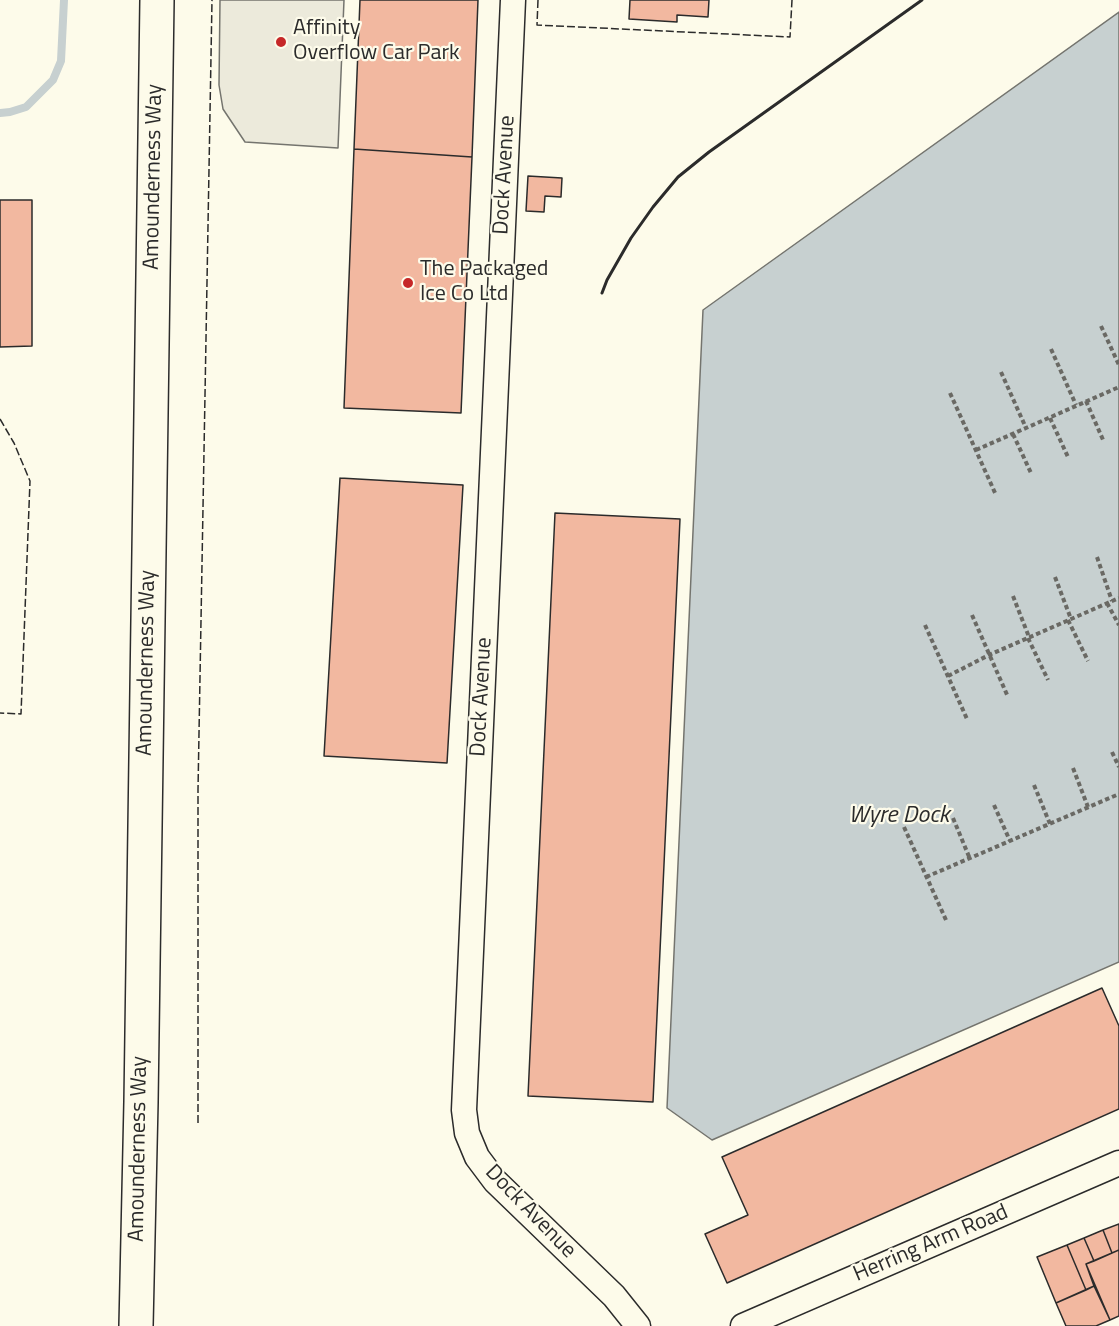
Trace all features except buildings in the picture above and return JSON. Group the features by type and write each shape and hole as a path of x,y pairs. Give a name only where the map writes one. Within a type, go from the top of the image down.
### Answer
{"highway":[{"name":"Amounderness Way","path":"136,1326 157,0"}],"street":[{"name":"Dock Avenue","path":"513,0 464,1110 467,1133 477,1157 495,1181 614,1296 638,1326"},
{"name":"Herring Arm Road","path":"744,1326 1119,1163"}],"path":[{"path":"1101,326 1119,365"},
{"path":"1051,349 1076,405"},
{"path":"1001,372 1026,428"},
{"path":"976,450 1119,387"},
{"path":"950,393 996,495"},
{"path":"1086,401 1104,442"},
{"path":"1050,418 1068,457"},
{"path":"1013,434 1031,474"},
{"path":"1097,557 1119,625"},
{"path":"1054,577 1069,620 1088,661"},
{"path":"1013,596 1048,680"},
{"path":"948,676 989,655 1119,598"},
{"path":"972,615 1008,698"},
{"path":"925,626 967,718"},
{"path":"1112,752 1119,767"},
{"path":"1073,768 1088,807"},
{"path":"1034,785 1050,824"},
{"path":"926,877 1119,794"},
{"path":"994,805 1010,841"},
{"path":"953,818 970,859"},
{"path":"904,827 946,920"}],"shaded area":[{"name":"Affinity Overflow Car Park","path":"220,0 344,0 338,148 245,142 223,109 219,85"}],"water":[{"name":"Wyre Dock","path":"1119,12 1119,962 712,1140 667,1108 703,310"}],"waterway":[{"path":"0,113 26,107 53,80 61,61 64,0"}],"fence":[{"path":"198,1123 198,790 212,0"},
{"path":"538,0 537,25 790,37 792,0"},
{"path":"0,419 14,443 30,481 21,714 0,713"}],"wall":[{"path":"602,293 631,238 678,177 709,152 922,0"}],"place":[{"name":"Affinity Overflow Car Park","path":"281,42"},
{"name":"The Packaged Ice Co Ltd","path":"408,283"}]}
